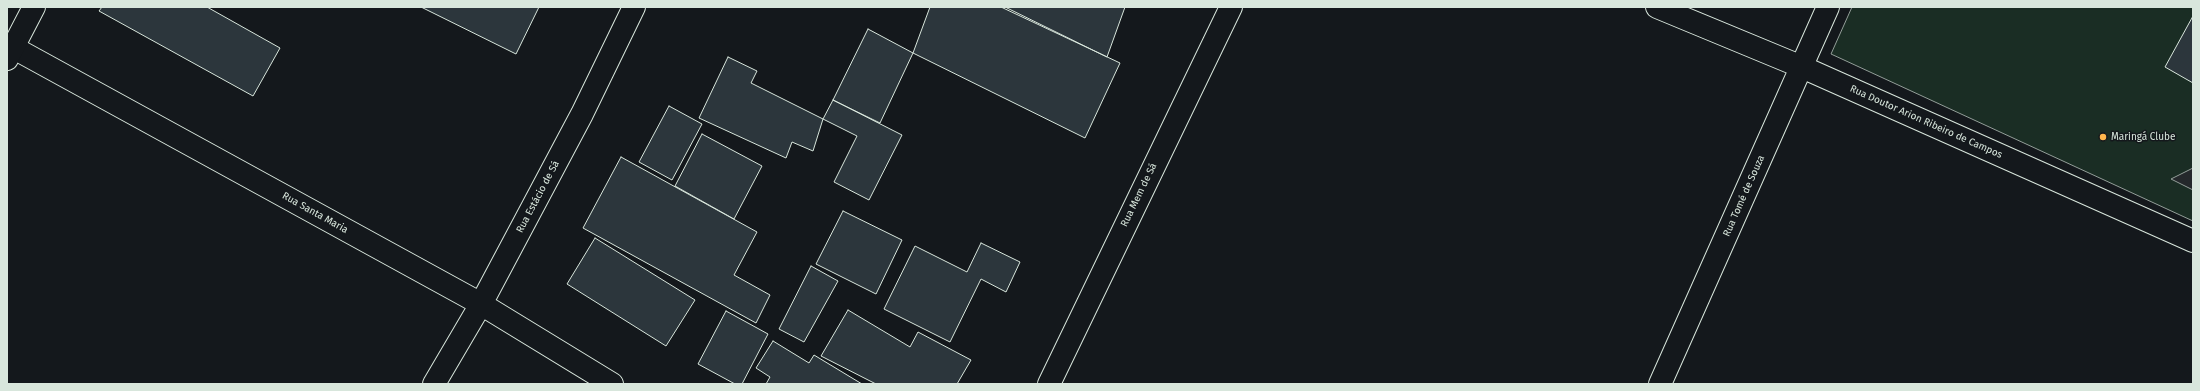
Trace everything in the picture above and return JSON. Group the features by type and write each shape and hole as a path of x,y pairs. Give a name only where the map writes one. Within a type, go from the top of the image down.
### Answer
{"street":[{"path":"10,53 34,7"},
{"name":"Rua Estácio de Sá","path":"434,384 481,304 582,114 634,7"},
{"name":"Rua Mem de Sá","path":"1049,384 1231,7"},
{"name":"Rua Doutor Arion Ribeiro de Campos","path":"1656,7 1802,67 2193,241"},
{"name":"Rua Tomé de Souza","path":"1660,384 1828,7"},
{"name":"Rua Santa Maria","path":"10,53 481,304 612,384"}],"green space":[{"name":"Maringá Clube","path":"1852,7 2193,7 2193,221 1831,54"}],"shaded area":[{"path":"2193,168 2193,190 2171,179"}],"building":[{"path":"102,7 207,7 280,48 253,96 99,11"},
{"path":"421,7 539,7 516,54"},
{"path":"930,7 1001,7 1120,63 1085,138 913,53"},
{"path":"1005,7 1125,7 1107,57"},
{"path":"2193,16 2193,83 2165,67"},
{"path":"868,29 913,53 880,123 833,100"},
{"path":"728,57 757,71 751,83 823,119 813,151 792,142 786,158 699,118"},
{"path":"833,100 902,135 869,200 834,182 857,136 823,119"},
{"path":"669,106 702,124 672,180 639,162"},
{"path":"702,134 762,166 734,219 675,186"},
{"path":"621,157 757,232 734,275 770,295 756,323 583,228"},
{"path":"843,211 902,240 876,294 816,264"},
{"path":"595,238 695,300 666,346 567,284"},
{"path":"981,243 1020,262 1006,292 981,279 950,342 884,309 915,246 967,272"},
{"path":"811,266 838,281 804,342 779,329"},
{"path":"848,310 910,347 918,332 971,360 957,384 876,384 821,356"},
{"path":"726,311 768,334 742,384 735,384 698,364"},
{"path":"773,341 809,363 814,355 862,384 766,384 770,377 756,368"}],"place":[{"name":"Maringá Clube","path":"2103,137"}]}
